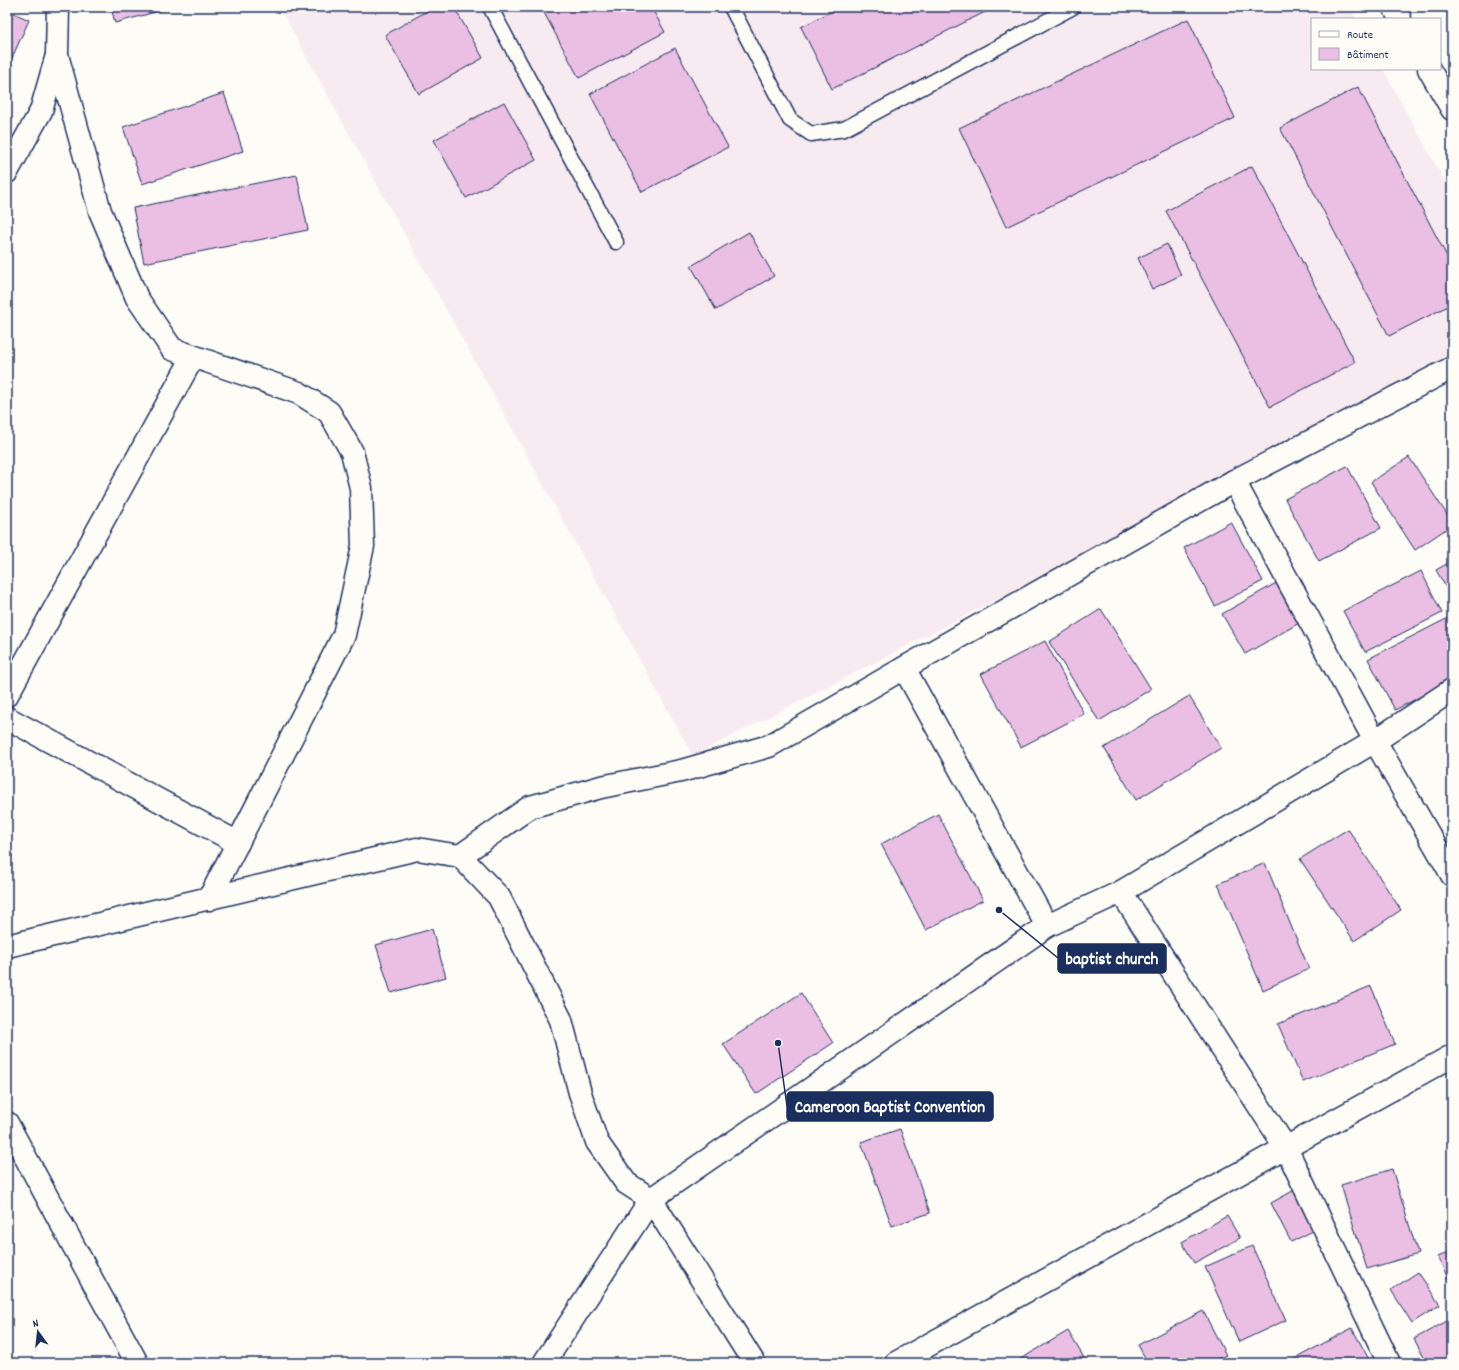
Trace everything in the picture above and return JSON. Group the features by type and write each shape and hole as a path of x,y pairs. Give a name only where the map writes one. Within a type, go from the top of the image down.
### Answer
{"street":[{"path":"7,172 41,111 57,55 58,7"},
{"path":"1394,7 1400,18"},
{"path":"57,55 100,211 137,298 172,350 299,394 329,412 352,452 361,488 363,546 344,635 209,898"},
{"path":"1430,70 1452,109"},
{"path":"7,694 193,357"},
{"path":"460,856 530,807 601,787 681,771 769,746 1234,481 1452,368"},
{"path":"1234,481 1375,741 1452,875"},
{"path":"904,668 1047,926"},
{"path":"544,1363 651,1199 1047,926 1121,892 1375,741 1452,690"},
{"path":"7,718 238,843"},
{"path":"7,946 417,849 460,856 499,897 561,1020 580,1093 597,1142 626,1183 651,1199 754,1363"},
{"path":"1121,892 1286,1148 1388,1363"},
{"path":"896,1363 1452,1056"},
{"path":"7,1123 137,1363"}],"lane":[{"path":"490,7 616,242"},
{"path":"731,7 790,120 811,134 844,129 1073,7"}],"shaded area":[{"path":"279,7 1350,7 1356,18 1311,18 1311,70 1384,70 1452,195 1452,365 693,756"}],"building":[{"path":"111,7 174,7 115,23"},
{"path":"434,7 454,7 483,58 419,94 385,35"},
{"path":"541,7 651,7 665,32 579,78"},
{"path":"840,7 995,7 832,89 801,27"},
{"path":"7,10 29,20 7,69"},
{"path":"1188,19 1235,118 1006,227 959,128"},
{"path":"675,48 728,147 642,192 590,94"},
{"path":"1358,87 1452,266 1452,304 1389,336 1280,128"},
{"path":"224,93 243,151 142,184 123,127"},
{"path":"504,102 536,160 466,198 434,140"},
{"path":"1252,166 1355,362 1270,407 1166,211"},
{"path":"297,175 308,230 144,263 133,208"},
{"path":"749,232 774,276 716,310 691,266"},
{"path":"1167,244 1181,275 1152,289 1138,258"},
{"path":"1409,457 1452,522 1452,525 1415,550 1371,482"},
{"path":"1347,466 1381,528 1319,561 1285,499"},
{"path":"1231,522 1263,581 1215,606 1184,548"},
{"path":"1452,561 1452,598 1436,570"},
{"path":"1421,571 1442,613 1365,652 1343,611"},
{"path":"1285,578 1308,618 1245,654 1222,614"},
{"path":"1101,609 1151,689 1099,721 1049,642"},
{"path":"1452,616 1452,680 1395,710 1368,659"},
{"path":"1045,641 1084,714 1021,747 981,674"},
{"path":"1189,696 1221,748 1136,800 1104,748"},
{"path":"938,814 983,900 926,930 881,844"},
{"path":"1348,829 1401,910 1354,941 1300,859"},
{"path":"1265,863 1309,969 1263,990 1218,884"},
{"path":"432,929 446,977 391,993 376,945"},
{"path":"1371,986 1395,1044 1303,1082 1278,1024"},
{"path":"801,993 833,1043 756,1094 723,1044"},
{"path":"900,1129 930,1213 892,1226 861,1142"},
{"path":"1392,1169 1418,1254 1367,1269 1341,1185"},
{"path":"1300,1187 1321,1227 1291,1242 1271,1203"},
{"path":"1227,1216 1240,1238 1194,1263 1182,1242"},
{"path":"1252,1246 1286,1320 1239,1342 1205,1267"},
{"path":"1452,1251 1452,1287 1438,1257"},
{"path":"1418,1272 1440,1305 1412,1323 1391,1290"},
{"path":"1203,1311 1226,1355 1210,1363 1148,1363 1138,1345"},
{"path":"1447,1321 1451,1327 1452,1326 1452,1363 1427,1363 1414,1339"},
{"path":"1352,1328 1371,1363 1287,1363"},
{"path":"1068,1331 1087,1363 1014,1363"}],"place":[{"name":"baptist church","path":"999,910"},
{"name":"Cameroon Baptist Convention","path":"778,1043"}]}
